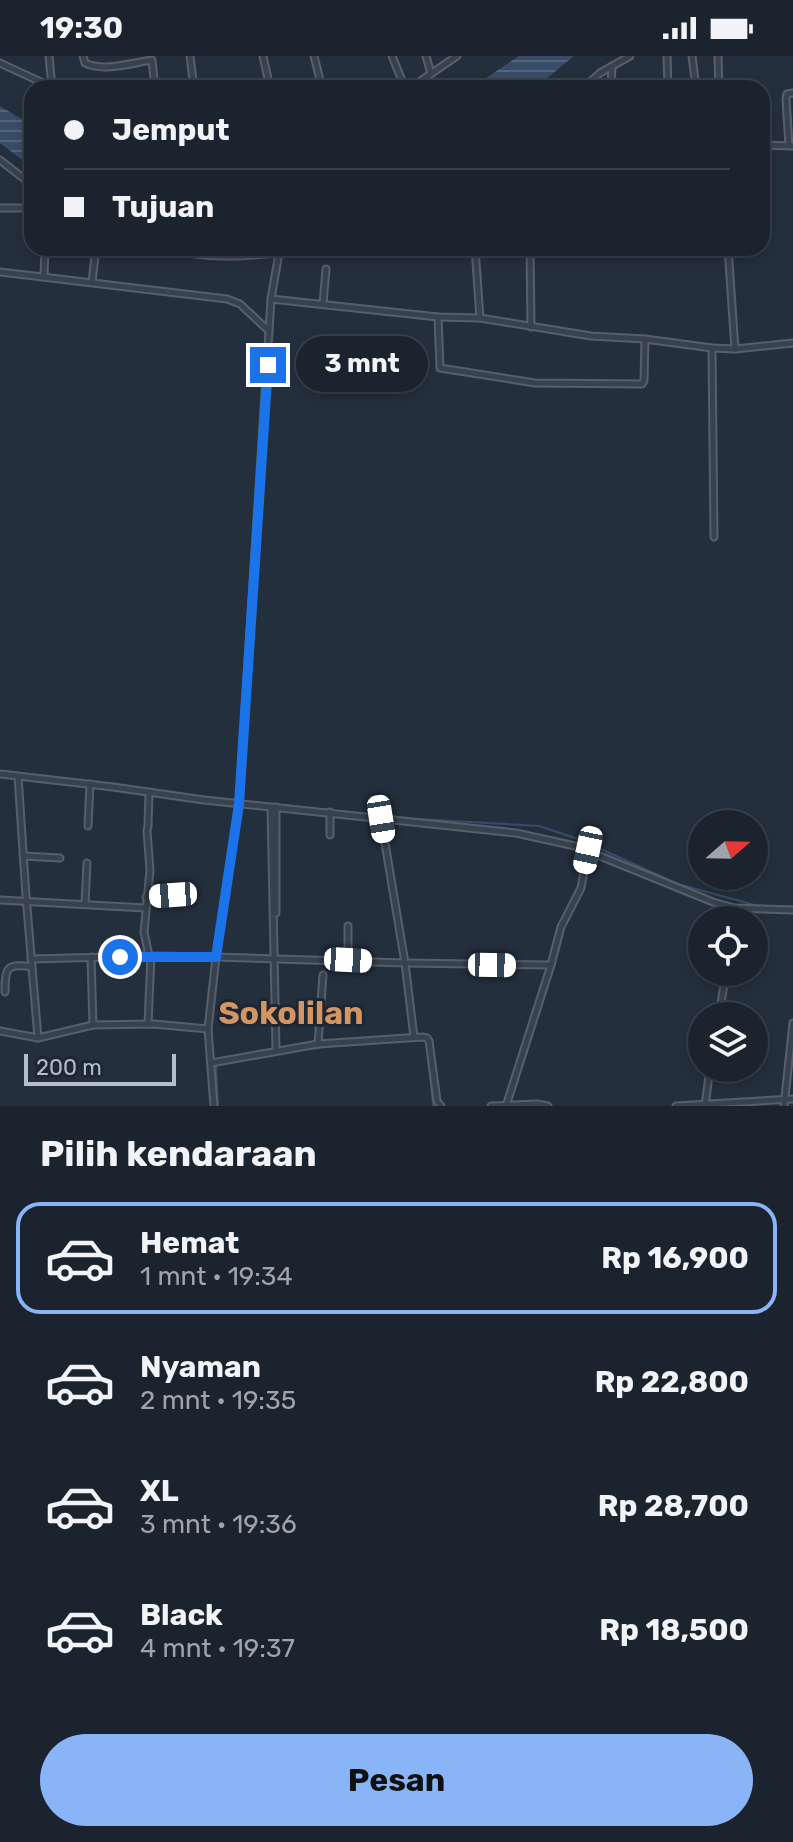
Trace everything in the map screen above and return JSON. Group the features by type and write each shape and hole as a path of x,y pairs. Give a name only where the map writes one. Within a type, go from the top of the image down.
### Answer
{"street":[{"path":"49,56 52,80"},
{"path":"83,56 85,63 92,66 119,65 162,56"},
{"path":"117,56 119,65"},
{"path":"190,56 193,80"},
{"path":"263,56 268,80"},
{"path":"314,56 320,80"},
{"path":"392,56 403,80"},
{"path":"426,56 431,75"},
{"path":"422,80 457,56"},
{"path":"593,80 630,56"},
{"path":"667,56 668,80"},
{"path":"692,56 695,80"},
{"path":"718,56 719,80"},
{"path":"152,60 154,80"},
{"path":"0,63 36,80"},
{"path":"611,80 612,65"},
{"path":"770,145 791,146 786,99 787,94 793,93"},
{"path":"0,160 24,179"},
{"path":"0,208 24,208"},
{"path":"44,277 45,256"},
{"path":"92,282 95,256"},
{"path":"214,1106 208,1029 239,798 271,299 278,256"},
{"path":"476,256 480,318"},
{"path":"530,256 531,327"},
{"path":"729,256 735,349"},
{"path":"323,304 326,269"},
{"path":"0,272 227,299 240,304 270,332"},
{"path":"271,299 438,317 480,318 591,336 712,348 735,349 793,343"},
{"path":"438,317 440,368 535,383 642,384 645,339"},
{"path":"712,348 714,537"},
{"path":"0,774 149,792 239,798 273,807 546,838 588,850 727,906"},
{"path":"18,776 38,1038"},
{"path":"88,826 90,784"},
{"path":"148,1024 150,956 144,932 150,870 147,831 149,792"},
{"path":"273,807 278,1050"},
{"path":"330,812 330,835"},
{"path":"381,819 414,1037"},
{"path":"506,1106 561,927 581,888 588,850"},
{"path":"23,856 60,858"},
{"path":"85,904 87,863"},
{"path":"146,897 177,893 177,897"},
{"path":"0,900 145,908"},
{"path":"768,909 793,910"},
{"path":"348,926 348,960"},
{"path":"91,957 93,1025"},
{"path":"31,959 275,957 551,965"},
{"path":"5,992 8,968 16,964 32,967"},
{"path":"318,1044 323,975"},
{"path":"785,1103 793,1023"},
{"path":"0,1031 38,1038 93,1025 148,1024 208,1029"},
{"path":"211,1063 318,1044 427,1038 437,1101 441,1106"},
{"path":"706,1105 708,1082"},
{"path":"676,1106 785,1103 793,1099"},
{"path":"491,1106 548,1106"}],"water":[{"path":"519,56 574,56 545,80 483,80"},
{"path":"0,106 24,119 24,160 0,143"}],"waterway":[{"path":"180,794 400,818 539,826 581,840 678,884 758,906 793,907"},
{"path":"286,1052 348,1044"},
{"path":"428,1055 435,1106"},
{"path":"216,1064 218,1106"}],"district":[{"name":"Sokolilan","path":"291,1013"}],"route":[{"path":"120,957 216,957 239,804 268,365"}]}
